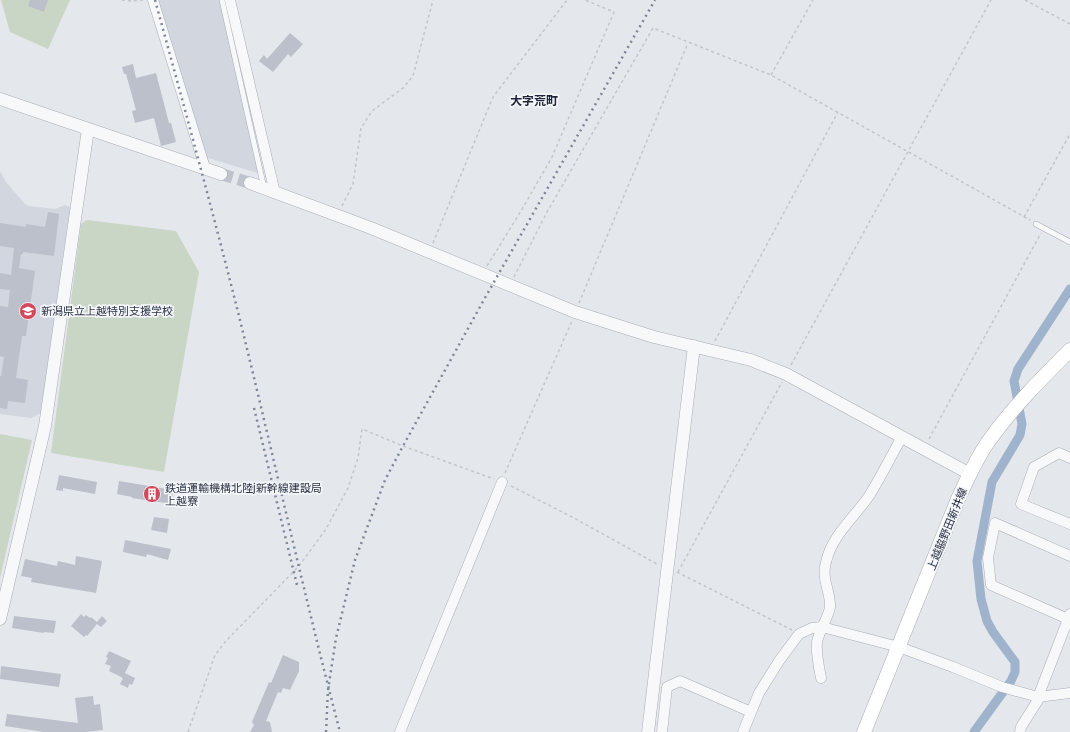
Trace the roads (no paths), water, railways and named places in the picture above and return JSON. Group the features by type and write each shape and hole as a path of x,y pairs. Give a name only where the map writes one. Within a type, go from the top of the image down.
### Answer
{"main road":[{"name":"上越脇野田新井線","path":"864,732 958,499 970,474 988,442 1008,416 1070,350"}],"street":[{"path":"154,0 206,168"},
{"path":"230,0 270,191"},
{"path":"0,100 221,174"},
{"path":"0,619 45,426 88,129"},
{"path":"250,183 364,225 575,312 647,335 751,360 786,374 970,474"},
{"path":"648,732 673,571 694,346"},
{"path":"820,678 817,643 830,607 824,571 828,554 835,539 844,526 870,495 902,437"},
{"path":"1070,458 1059,453 1034,467 1021,504 1070,524"},
{"path":"400,732 502,482"},
{"path":"1020,732 1021,727 1038,700 1038,696 1069,616 991,585 988,558 996,523 1070,556"},
{"path":"743,732 758,693 766,680 799,634 812,628 822,627 899,647 953,666 1002,687 1038,696 1070,693"},
{"path":"662,732 666,687 680,681 751,712"}],"lane":[{"path":"222,0 270,191"},
{"path":"1036,224 1070,242"}],"waterway":[{"path":"974,732 1011,681 1015,672 1015,662 993,632 987,621 981,599 977,561 992,482 1020,435 1022,424 1014,381 1018,369 1070,289"}],"tunnel":[{"path":"221,174 250,183"}],"railway":[{"path":"155,0 237,308 313,626 340,732"},
{"path":"326,732 328,690 336,638 355,560 385,480 486,296 655,0"},
{"path":"254,408 297,585"}],"place":[{"name":"新潟県立上越特別支援学校","path":"28,311"},
{"name":"鉄道運輸機構北陸j新幹線建設局 上越寮","path":"152,494"}],"district":[{"name":"大字荒町","path":"534,100"}]}
